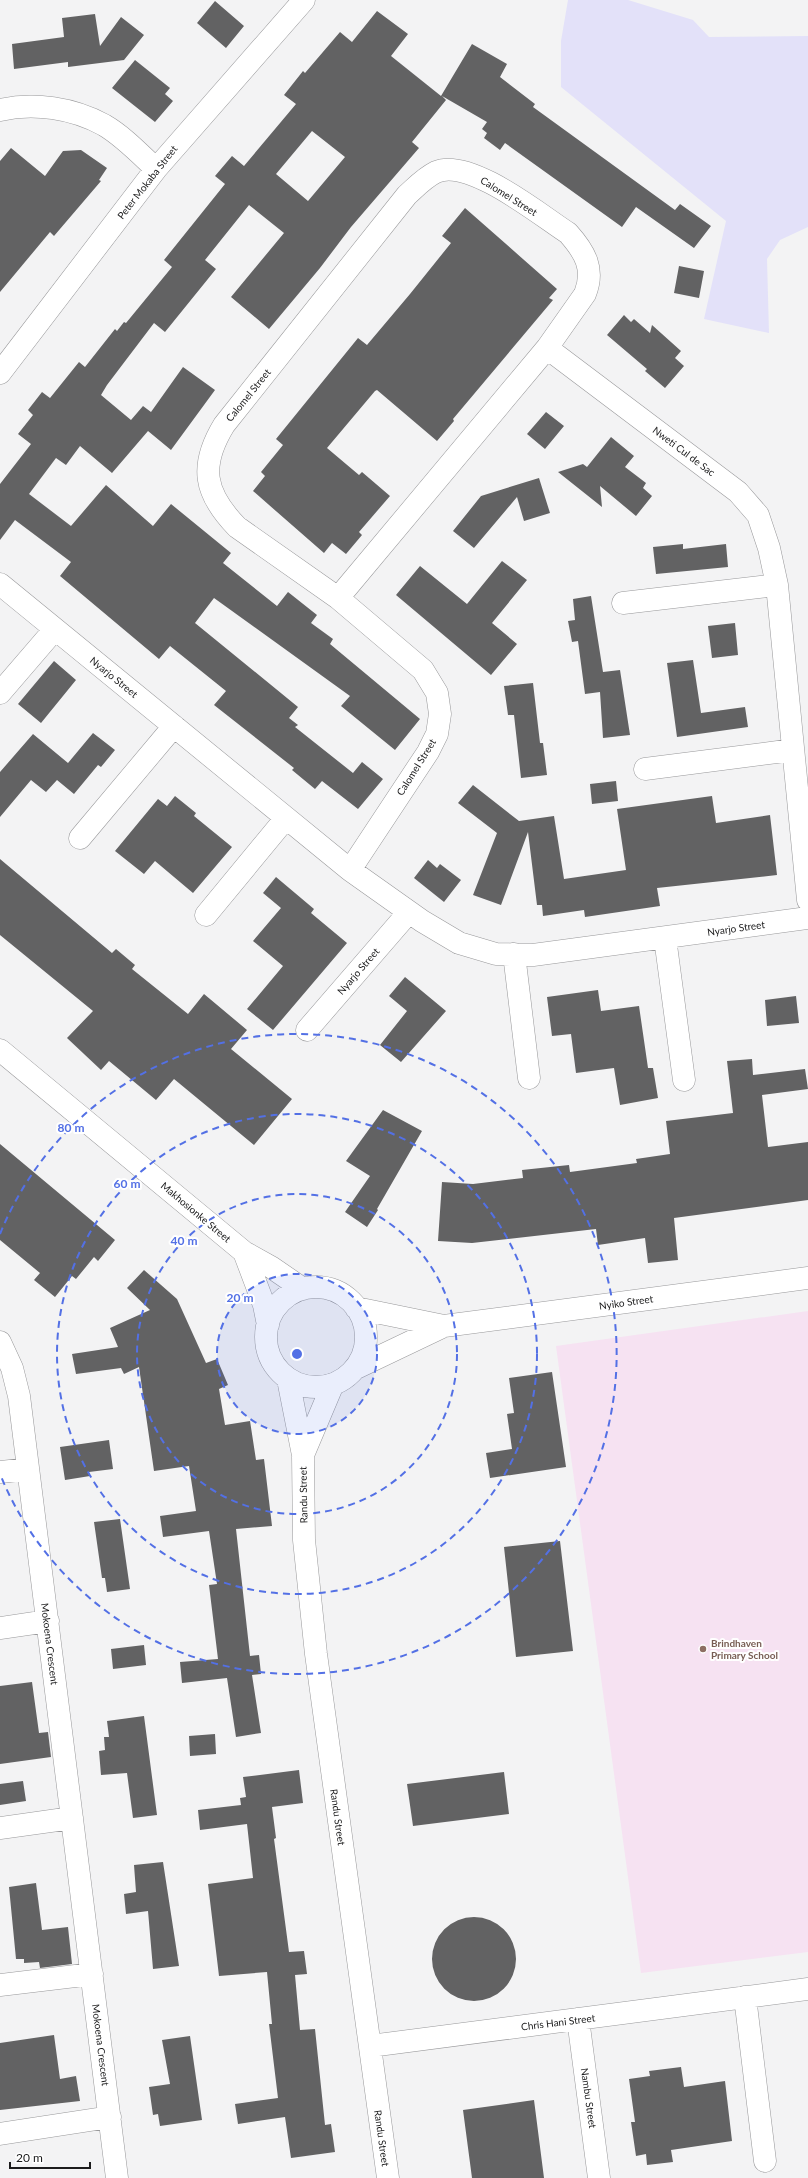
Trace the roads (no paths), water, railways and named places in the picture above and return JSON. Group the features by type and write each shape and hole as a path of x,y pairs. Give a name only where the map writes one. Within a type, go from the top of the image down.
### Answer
{"street":[{"name":"Peter Mokaba Street","path":"0,373 156,168 304,0"},
{"path":"0,110 45,107 78,114 105,126 156,168"},
{"name":"Calomel Street","path":"338,598 547,348 585,294 589,284 588,262 577,243 568,233 485,179 453,170 437,172 423,180 407,195 224,425 213,443 208,461 212,496 224,514 237,527 338,598 422,670 437,693 440,714 437,734 428,752 350,870"},
{"name":"Nweti Cul de Sac","path":"547,348 738,492 758,515 769,548 777,586 808,900"},
{"name":"Nyarjo Street","path":"0,584 350,870 409,912 459,943 496,954 533,955 808,918"},
{"path":"623,603 777,586"},
{"path":"0,693 55,629"},
{"path":"80,838 174,726"},
{"path":"646,769 793,750"},
{"path":"206,915 286,818"},
{"name":"Nyarjo Street","path":"307,1030 409,912"},
{"path":"665,938 684,1080"},
{"path":"514,954 529,1078"},
{"name":"Makhosionke Street","path":"0,1050 244,1252 288,1278 303,1290"},
{"name":"Makhosionke Street","path":"244,1252 264,1305 268,1325"},
{"name":"Nyiko Street","path":"356,1368 444,1326 808,1278"},
{"path":"327,1289 338,1292 356,1308 366,1332 366,1344 362,1357 356,1368 346,1378 333,1384 310,1387 288,1379 272,1361 266,1337 268,1325 281,1303 291,1295 303,1290 327,1289"},
{"name":"Nyiko Street","path":"356,1308 444,1326"},
{"name":"Mokoena Crescent","path":"0,1342 12,1368 19,1396 117,2178"},
{"name":"Randu Street","path":"288,1379 303,1455 302,1490 308,1590 388,2178"},
{"name":"Randu Street","path":"303,1455 333,1384"},
{"path":"0,1472 28,1469"},
{"path":"0,1628 48,1621"},
{"path":"0,1828 72,1818"},
{"path":"0,1985 92,1974"},
{"name":"Chris Hani Street","path":"370,2046 808,1989"},
{"path":"746,1997 765,2161"},
{"name":"Nambu Street","path":"578,2019 599,2178"},
{"path":"0,2134 110,2117"}],"place":[{"name":"Brindhaven Primary School","path":"703,1649"}]}
